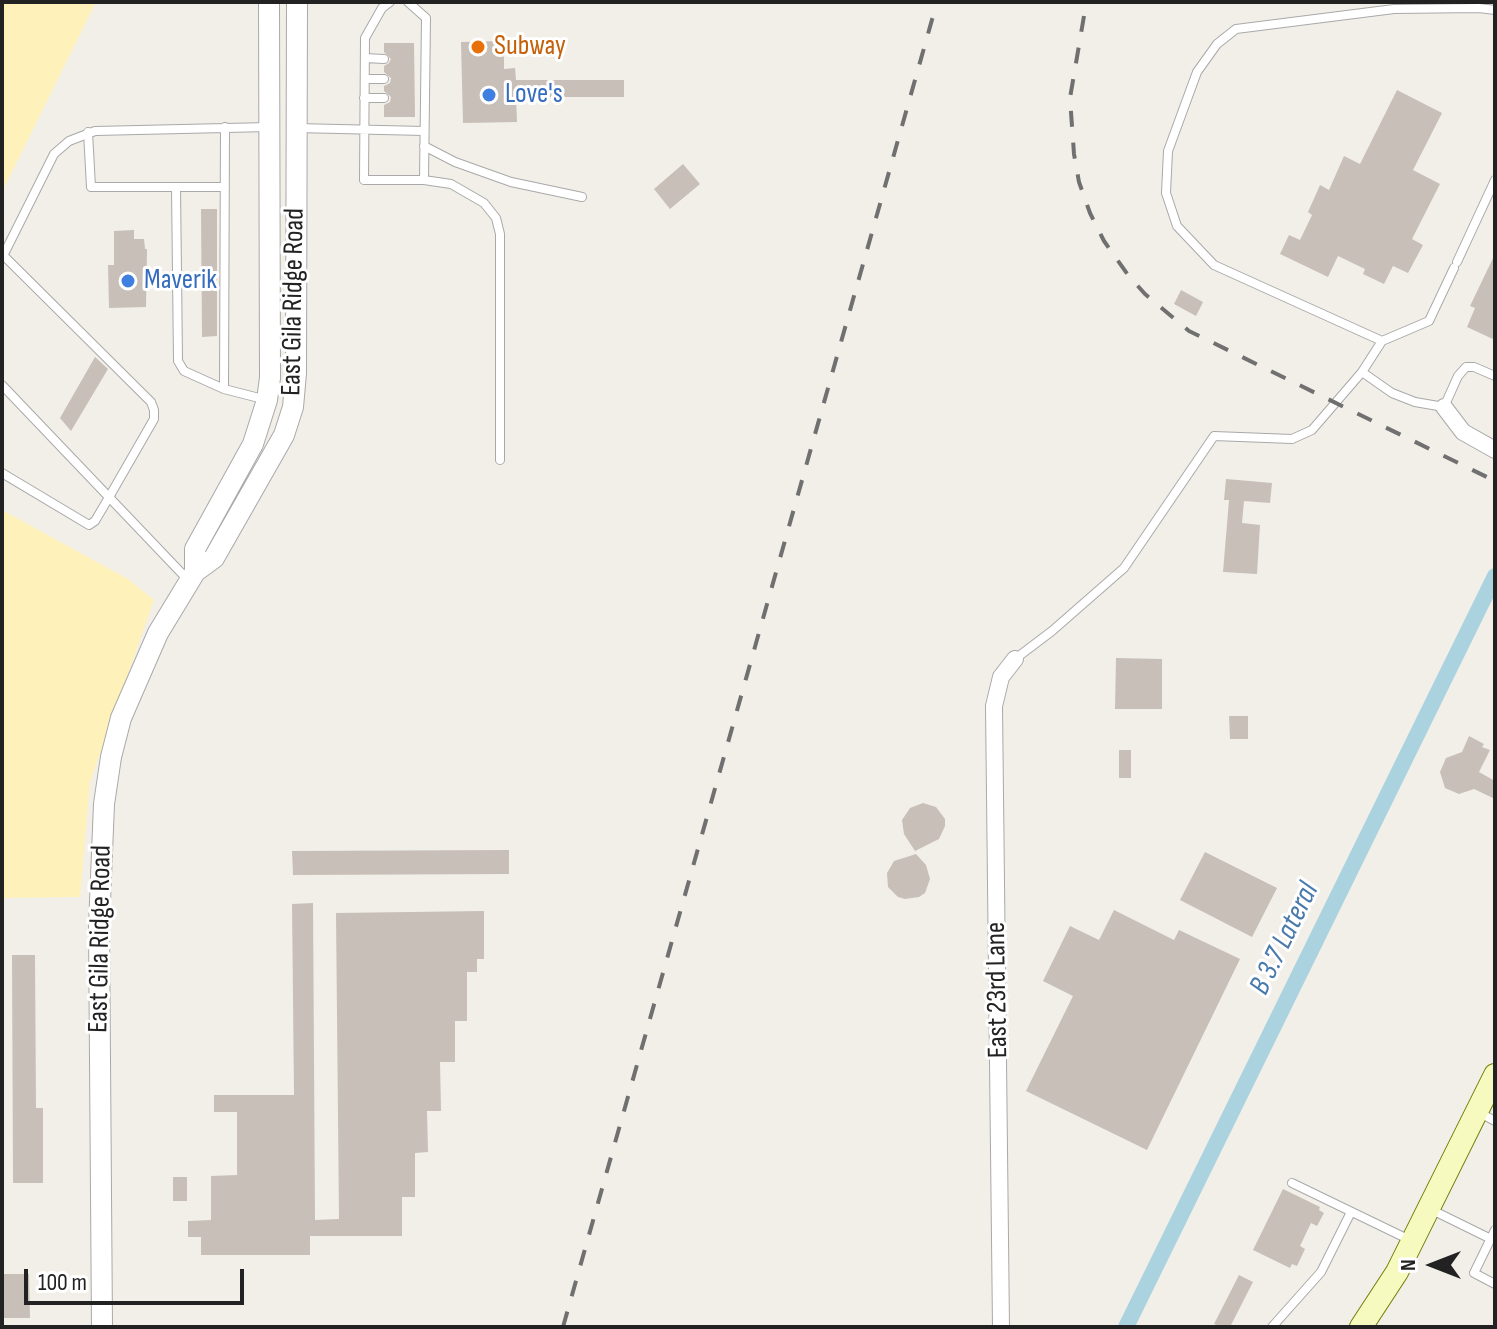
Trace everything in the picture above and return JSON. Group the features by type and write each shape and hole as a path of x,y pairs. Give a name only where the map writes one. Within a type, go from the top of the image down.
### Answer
{"main road":[{"path":"1361,1327 1382,1298 1430,1208 1486,1117 1495,1075"}],"street":[{"name":"East Gila Ridge Road","path":"192,577 195,549 253,444 267,400 270,378 269,2"},
{"name":"East Gila Ridge Road","path":"102,1327 99,926 104,804 121,718 158,633 192,577 214,558 284,435 293,407 296,373 297,2"},
{"path":"1444,407 1463,432 1495,450"},
{"name":"East 23rd Lane","path":"1001,1327 994,706 1001,677 1015,659"}],"lane":[{"path":"390,2 382,8 365,38 364,180 424,180 451,184 484,203 496,218 500,234 500,460"},
{"path":"408,2 426,18 425,59 419,80 424,131 424,180"},
{"path":"1382,341 1214,265 1177,226 1166,193 1168,151 1197,72 1217,44 1236,29 1394,9 1495,10"},
{"path":"365,58 384,59"},
{"path":"414,59 425,59"},
{"path":"365,79 384,79"},
{"path":"364,98 384,98"},
{"path":"224,389 225,127"},
{"path":"2,473 89,525 95,521 154,419 151,402 3,257 54,154 69,141 88,132 270,127"},
{"path":"295,128 424,131"},
{"path":"88,132 91,187 225,187"},
{"path":"424,146 455,162 511,182 582,197"},
{"path":"1015,659 1124,568 1214,436 1292,439 1312,430 1362,372 1382,341 1429,321 1495,180"},
{"path":"176,187 178,361 184,371 224,389 267,400"},
{"path":"1362,372 1392,393 1415,402 1444,407 1458,376 1466,367 1495,376"},
{"path":"2,385 108,499 192,577"},
{"path":"1292,1183 1413,1242"},
{"path":"1430,1208 1493,1234 1474,1273 1495,1284"},
{"path":"1272,1327 1321,1272 1351,1212"}],"sand":[{"path":"2,2 96,2 2,192"},
{"path":"2,510 128,579 154,600 90,782 80,897 2,898"}],"building":[{"name":"Love's","path":"504,41 504,69 515,68 516,80 624,80 624,97 516,97 517,122 463,123 461,42"},
{"path":"384,43 414,43 415,117 384,117 384,105 390,102 391,97 384,91 384,86 390,83 391,78 384,72 384,66 391,59 384,52"},
{"path":"1397,90 1442,113 1413,170 1440,184 1412,239 1423,245 1408,273 1393,266 1384,284 1363,274 1365,269 1338,256 1328,277 1280,254 1289,235 1300,240 1312,215 1308,212 1320,185 1329,190 1344,156 1360,164"},
{"path":"683,164 700,184 670,209 654,189"},
{"path":"201,209 217,209 217,336 202,337"},
{"name":"Maverik","path":"134,230 134,239 144,239 147,249 146,307 109,308 108,265 114,265 114,231"},
{"path":"1495,254 1495,340 1467,327 1475,308 1470,306"},
{"path":"1181,290 1203,302 1196,316 1174,304"},
{"path":"95,357 108,369 71,431 60,418"},
{"path":"1226,479 1272,483 1270,503 1244,501 1242,523 1260,525 1257,574 1223,572 1229,500 1224,500"},
{"path":"1116,658 1162,659 1162,709 1115,709"},
{"path":"1229,716 1248,716 1248,739 1230,739"},
{"path":"1469,736 1490,750 1479,772 1495,781 1495,799 1474,789 1459,794 1445,788 1440,772 1446,758 1462,752"},
{"path":"1119,750 1131,750 1131,778 1119,778"},
{"path":"923,803 936,807 945,819 945,826 939,839 915,851 904,834 902,820 910,808"},
{"path":"509,850 509,874 293,875 292,851"},
{"path":"1205,852 1277,888 1252,937 1180,900"},
{"path":"916,854 926,865 930,879 925,893 919,897 898,897 888,887 887,873 894,861"},
{"path":"313,903 315,1220 339,1219 336,913 484,911 484,959 477,959 477,972 467,972 467,1021 455,1021 455,1062 440,1062 441,1111 427,1111 428,1152 415,1153 415,1197 402,1197 402,1236 310,1236 310,1255 201,1255 201,1237 188,1237 188,1221 211,1220 211,1176 237,1175 237,1112 214,1112 214,1095 294,1095 292,904"},
{"path":"1114,910 1174,940 1179,930 1240,959 1147,1150 1026,1091 1073,996 1043,981 1070,926 1099,940"},
{"path":"12,955 35,955 36,1108 43,1108 43,1183 13,1183"},
{"path":"173,1177 187,1177 187,1201 173,1201"},
{"path":"1283,1189 1320,1207 1319,1210 1324,1213 1317,1226 1311,1223 1300,1246 1305,1249 1297,1266 1292,1264 1290,1268 1253,1250"},
{"path":"2,1274 29,1274 30,1318 2,1318"},
{"path":"1239,1275 1253,1282 1230,1327 1221,1327 1214,1324"}],"waterway":[{"name":"B 3.7 Lateral","path":"1126,1327 1495,576"}],"railway":[{"path":"563,1327 937,2"},
{"path":"1084,16 1070,98 1074,154 1079,182 1090,213 1104,241 1128,275 1145,294 1189,331 1495,481"}],"place":[{"name":"Subway","path":"478,47"},
{"name":"Love's","path":"489,95"},
{"name":"Maverik","path":"128,281"}]}
